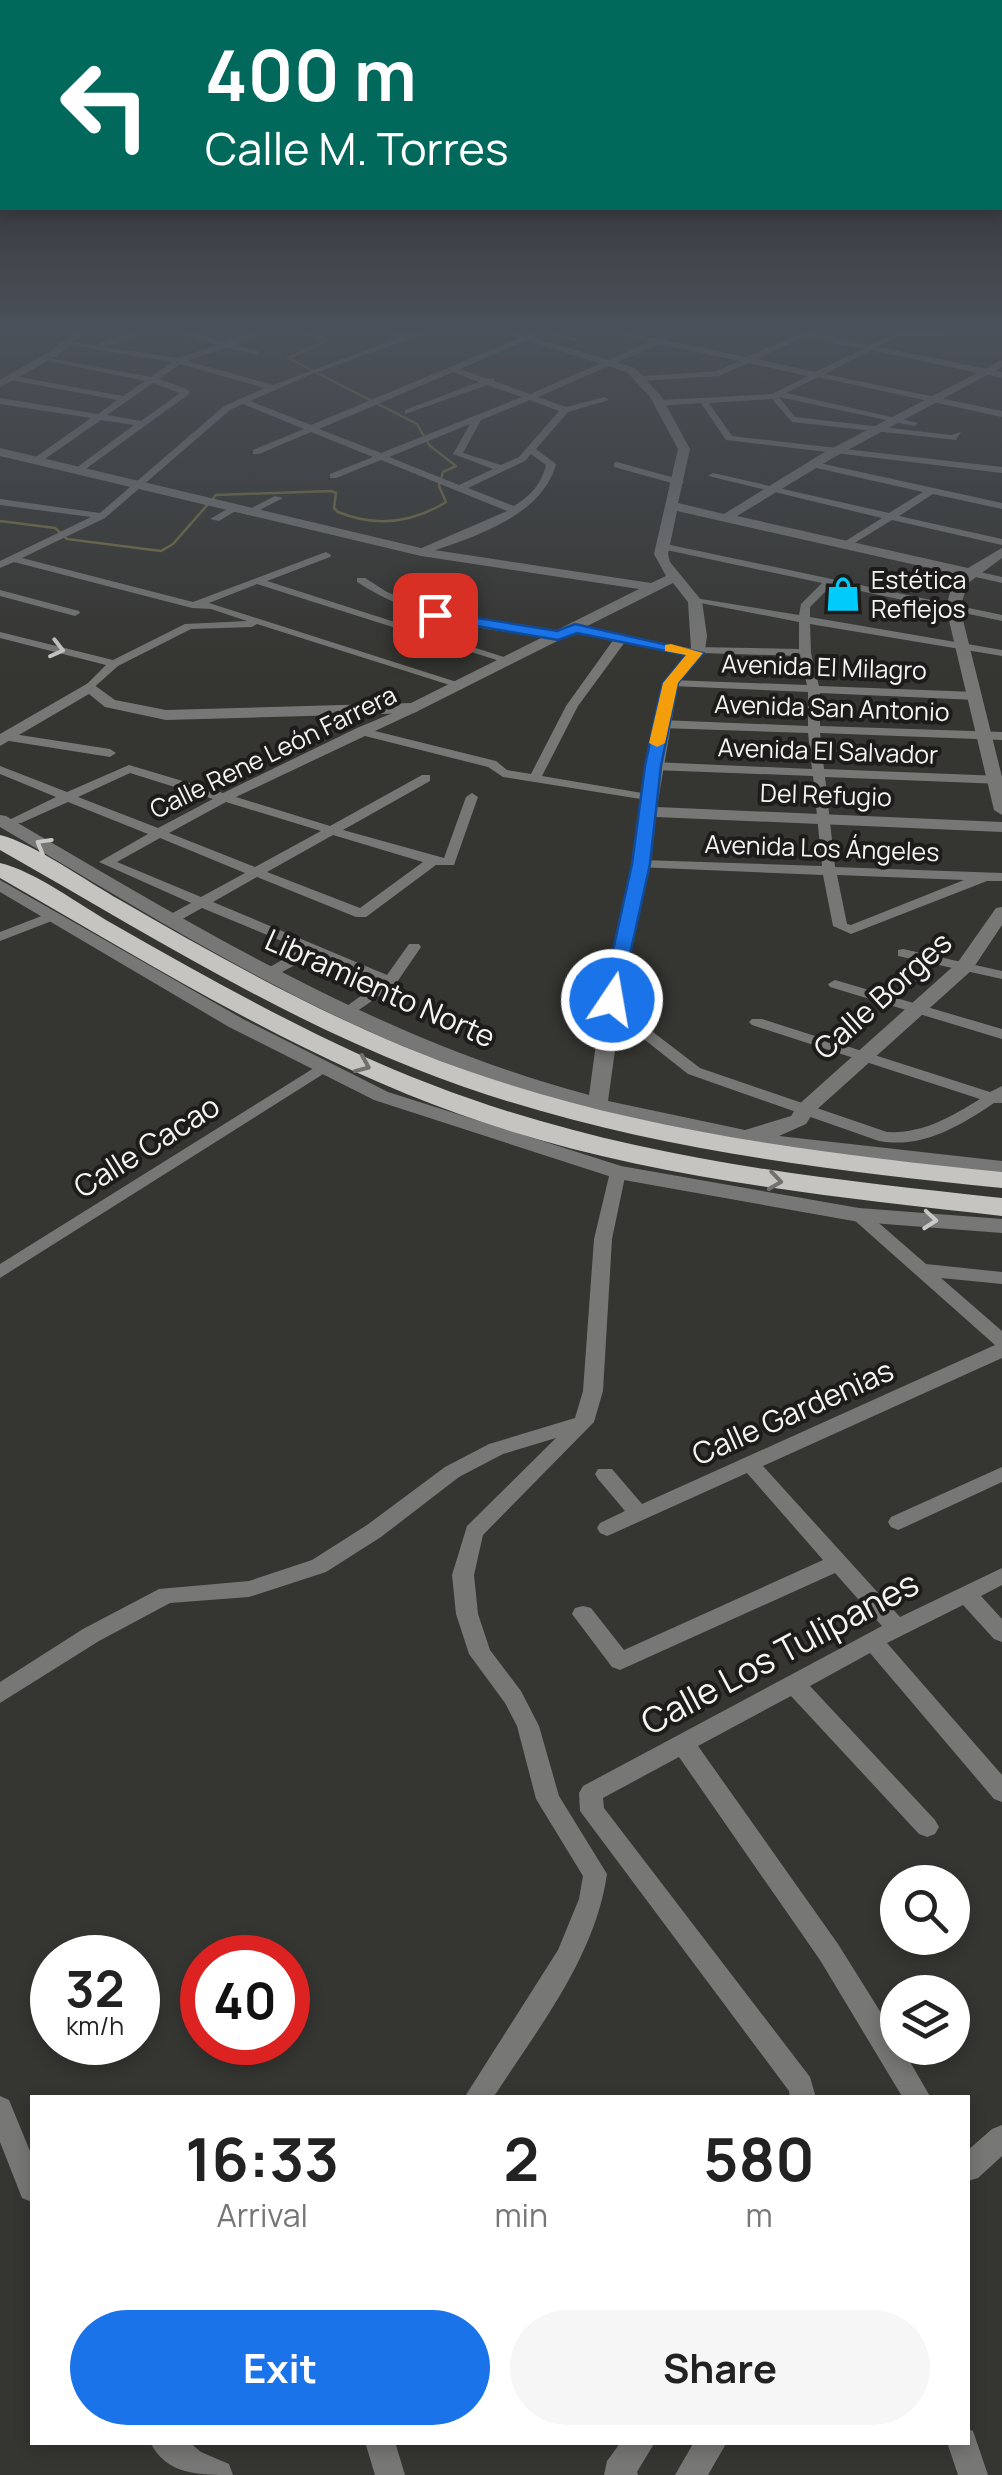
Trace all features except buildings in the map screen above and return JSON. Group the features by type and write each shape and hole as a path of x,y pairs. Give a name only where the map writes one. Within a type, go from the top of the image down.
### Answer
{"highway":[{"path":"0,841 384,1046 486,1087 570,1112 687,1139 839,1164 1002,1180"},
{"path":"0,869 243,1018"},
{"path":"177,979 243,1018 467,1108 597,1146 683,1168 1002,1208"}],"street":[{"path":"36,461 62,442"},
{"path":"77,472 118,442"},
{"path":"0,566 102,516 186,442"},
{"path":"256,452 277,442"},
{"path":"350,442 514,510"},
{"path":"333,476 419,442"},
{"path":"464,442 458,454 503,469"},
{"path":"456,485 503,469 532,451 537,442"},
{"path":"598,1102 612,1000 641,864 661,724 671,683 697,651 700,622 695,601 663,562 661,546 678,482 678,464 684,449 681,442"},
{"path":"753,442 826,456 1000,471"},
{"path":"727,516 848,442"},
{"path":"421,552 534,500 551,477 551,464 532,451"},
{"path":"0,452 196,502 215,512 232,510 421,552 650,587"},
{"path":"826,456 932,490 1002,506"},
{"path":"617,466 678,482"},
{"path":"713,476 1002,542"},
{"path":"848,544 932,490"},
{"path":"247,513 278,498"},
{"path":"0,502 102,516"},
{"path":"670,505 1002,580"},
{"path":"661,546 1002,618"},
{"path":"1002,552 954,588 953,608 998,780 1002,810"},
{"path":"192,605 326,555"},
{"path":"13,559 192,605 212,606 460,685"},
{"name":"Calle Rene León Farrera","path":"202,903 106,862 226,797 674,577"},
{"path":"361,580 389,601 418,610 471,624 558,636"},
{"path":"257,581 510,660"},
{"path":"829,582 805,606 805,653 814,691 814,730 829,870 840,926 844,929 986,876"},
{"path":"0,593 75,613"},
{"path":"695,601 739,613 804,619 1002,653"},
{"path":"189,626 197,610 192,605"},
{"path":"4,739 90,688 114,664 189,626 268,623"},
{"path":"575,628 620,640 697,651 805,653"},
{"path":"0,635 114,664"},
{"path":"535,778 569,707 593,670 620,640"},
{"name":"Avenida El Milagro","path":"671,683 976,696"},
{"path":"90,688 110,704 166,715 414,708"},
{"name":"Avenida San Antonio","path":"661,724 1002,736"},
{"path":"361,731 492,764 503,773 648,805"},
{"path":"4,739 110,753"},
{"name":"Avenida El Salvador","path":"653,766 998,780"},
{"path":"0,770 361,914 432,861"},
{"path":"8,820 130,770 432,861 449,862 472,797"},
{"path":"172,920 426,778"},
{"name":"Del Refugio","path":"648,805 826,820 1002,826"},
{"name":"Libramiento Norte","path":"8,820 172,920 210,950"},
{"name":"Avenida Los Ángeles","path":"641,864 1002,877"},
{"path":"0,885 177,979"},
{"path":"202,903 390,982"},
{"path":"0,937 52,916"},
{"name":"Calle Borges","path":"742,1136 773,1132 802,1115 861,1056 965,966 1001,918"},
{"path":"345,1013 390,982 414,947"},
{"path":"257,975 312,950"},
{"path":"903,953 1002,975"},
{"name":"Libramiento Norte","path":"257,975 498,1074 598,1102 742,1136 815,1148 1002,1168"},
{"path":"835,984 1002,1034"},
{"path":"612,1000 632,1022 694,1070 802,1115 866,1132 905,1139 924,1135 999,1096"},
{"path":"243,1018 322,1068 381,1096 618,1172 858,1215 1002,1226"},
{"path":"757,1022 999,1096"},
{"name":"Calle Cacao","path":"0,1272 322,1068"},
{"path":"802,1115 804,1136 815,1148"},
{"path":"479,2095 564,1960 590,1910 595,1874 548,1799 528,1726 480,1654 467,1614 463,1575 474,1532 584,1422 593,1391 604,1238 618,1172"},
{"path":"858,1215 1002,1341"},
{"path":"929,1275 1002,1278"},
{"path":"929,1275 1002,1286"},
{"name":"Calle Gardenias","path":"607,1528 752,1466 1002,1350"},
{"path":"0,1694 91,1634 167,1595 249,1588 320,1566 374,1532 452,1472 496,1448 584,1422"},
{"path":"752,1466 897,1628"},
{"path":"605,1474 638,1514"},
{"path":"898,1522 1002,1474"},
{"path":"583,1614 620,1662 836,1563"},
{"name":"Calle Los Tulipanes","path":"802,2095 801,2086 592,1812 591,1794 682,1742 1002,1576"},
{"path":"966,1594 1002,1633"},
{"path":"874,1643 1002,1792"},
{"path":"794,1684 927,1827"},
{"path":"682,1742 829,1952 916,2095"},
{"path":"0,2110 30,2183"},
{"path":"970,2166 1002,2138"},
{"path":"169,2445 190,2463 218,2475"},
{"path":"381,2445 390,2475"},
{"path":"623,2475 618,2472 638,2445"},
{"path":"690,2475 710,2445"},
{"path":"963,2445 972,2475"}],"waterway":[{"path":"0,521 55,528 67,539 161,551 173,544 216,495 331,491 336,493 334,508 352,517 379,521 407,518 446,502 439,486 443,472 456,466 428,442"}],"slow traffic":[{"path":"657,743 671,683 696,653 671,648"}],"place":[{"name":"Estética Reflejos","path":"843,594"}],"route":[{"path":"435,615 558,636 575,628 696,653 671,683 666,703 648,798 641,864 612,1000"}]}
